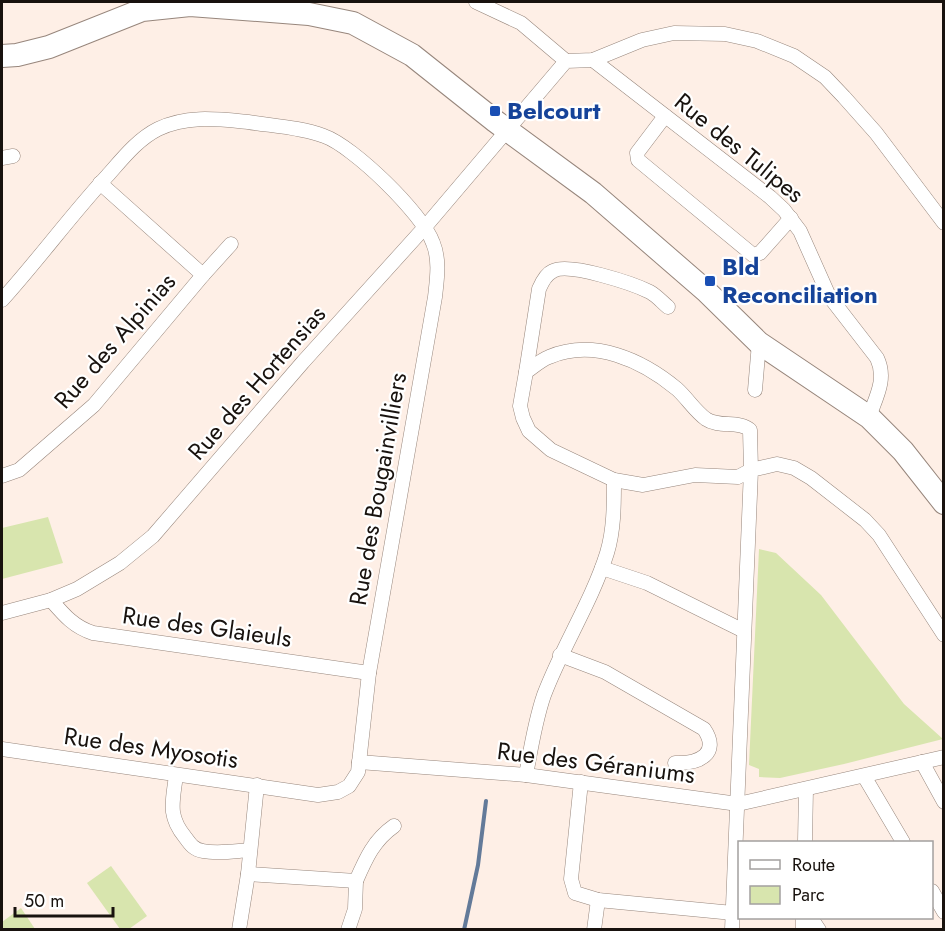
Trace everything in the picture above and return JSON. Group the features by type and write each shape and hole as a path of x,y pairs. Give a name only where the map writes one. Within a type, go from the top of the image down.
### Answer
{"main road":[{"path":"2,56 49,48 142,10 190,5 309,14 353,23 412,55 593,193 706,291 759,343 869,417 903,451 944,503"}],"street":[{"path":"476,2 522,23 566,61 593,60 642,40 674,33 725,34 757,41 794,56 825,77 844,97 876,133 944,223"},
{"name":"Rue des Tulipes","path":"593,60 770,197 791,218 800,231 829,296 877,358 881,367 881,381 869,417"},
{"name":"Rue des Hortensias","path":"2,613 51,600 77,589 120,563 153,536 303,362 425,227 566,61"},
{"path":"665,116 637,153 638,160 753,255 760,253 791,218"},
{"path":"2,300 100,183 136,144 158,129 184,120 209,118 307,130 327,136 354,153 377,174 425,227"},
{"name":"Rue des Alpinias","path":"100,183 203,275"},
{"name":"Rue des Bougainvilliers","path":"359,762 369,673 435,297 436,255 434,243 425,227"},
{"name":"Rue des Alpinias","path":"2,476 19,470 94,405 231,244"},
{"path":"668,308 644,290 597,274 565,268 554,270 544,279 539,289 520,406 523,418 534,436 551,450 614,480 643,484 694,475 738,477 751,470 777,464 794,468 811,478 865,520 888,547 944,634"},
{"path":"755,390 759,343"},
{"path":"526,372 547,358 573,351 595,350 625,357 644,366 674,387 706,419 719,425 748,427 752,440 732,930"},
{"path":"526,775 537,719 560,655 608,551 613,520 614,480"},
{"path":"602,568 647,583 744,631"},
{"name":"Rue des Glaieuls","path":"51,600 70,622 93,633 369,673"},
{"path":"560,655 605,672 704,729 709,736 710,744 707,753 698,762 675,763"},
{"name":"Rue des Myosotis","path":"2,753 257,785 240,930"},
{"name":"Rue des Géraniums","path":"359,762 526,775 738,804 944,757"},
{"path":"257,785 330,795 354,780 359,762"},
{"path":"922,762 944,802"},
{"path":"176,775 172,806 173,819 191,846 206,852 250,850"},
{"path":"864,776 902,841"},
{"path":"581,782 571,879 573,890 578,895 597,900 733,913"},
{"path":"805,841 806,789"},
{"path":"348,930 355,909 356,880 375,844 394,826"},
{"path":"248,874 356,880"},
{"path":"933,893 944,912"},
{"path":"594,930 597,900"}],"green space":[{"path":"48,517 63,563 2,579 2,528"},
{"path":"759,549 776,553 821,595 904,704 943,739 780,778 759,777 759,769 749,765"},
{"path":"111,866 147,916 129,929 120,929 87,883"},
{"path":"21,908 35,929 2,929 2,922"}],"waterway":[{"path":"464,930 478,865 486,801"}],"place":[{"name":"Belcourt","path":"495,111"},
{"name":"Bld Reconciliation","path":"710,281"}]}
